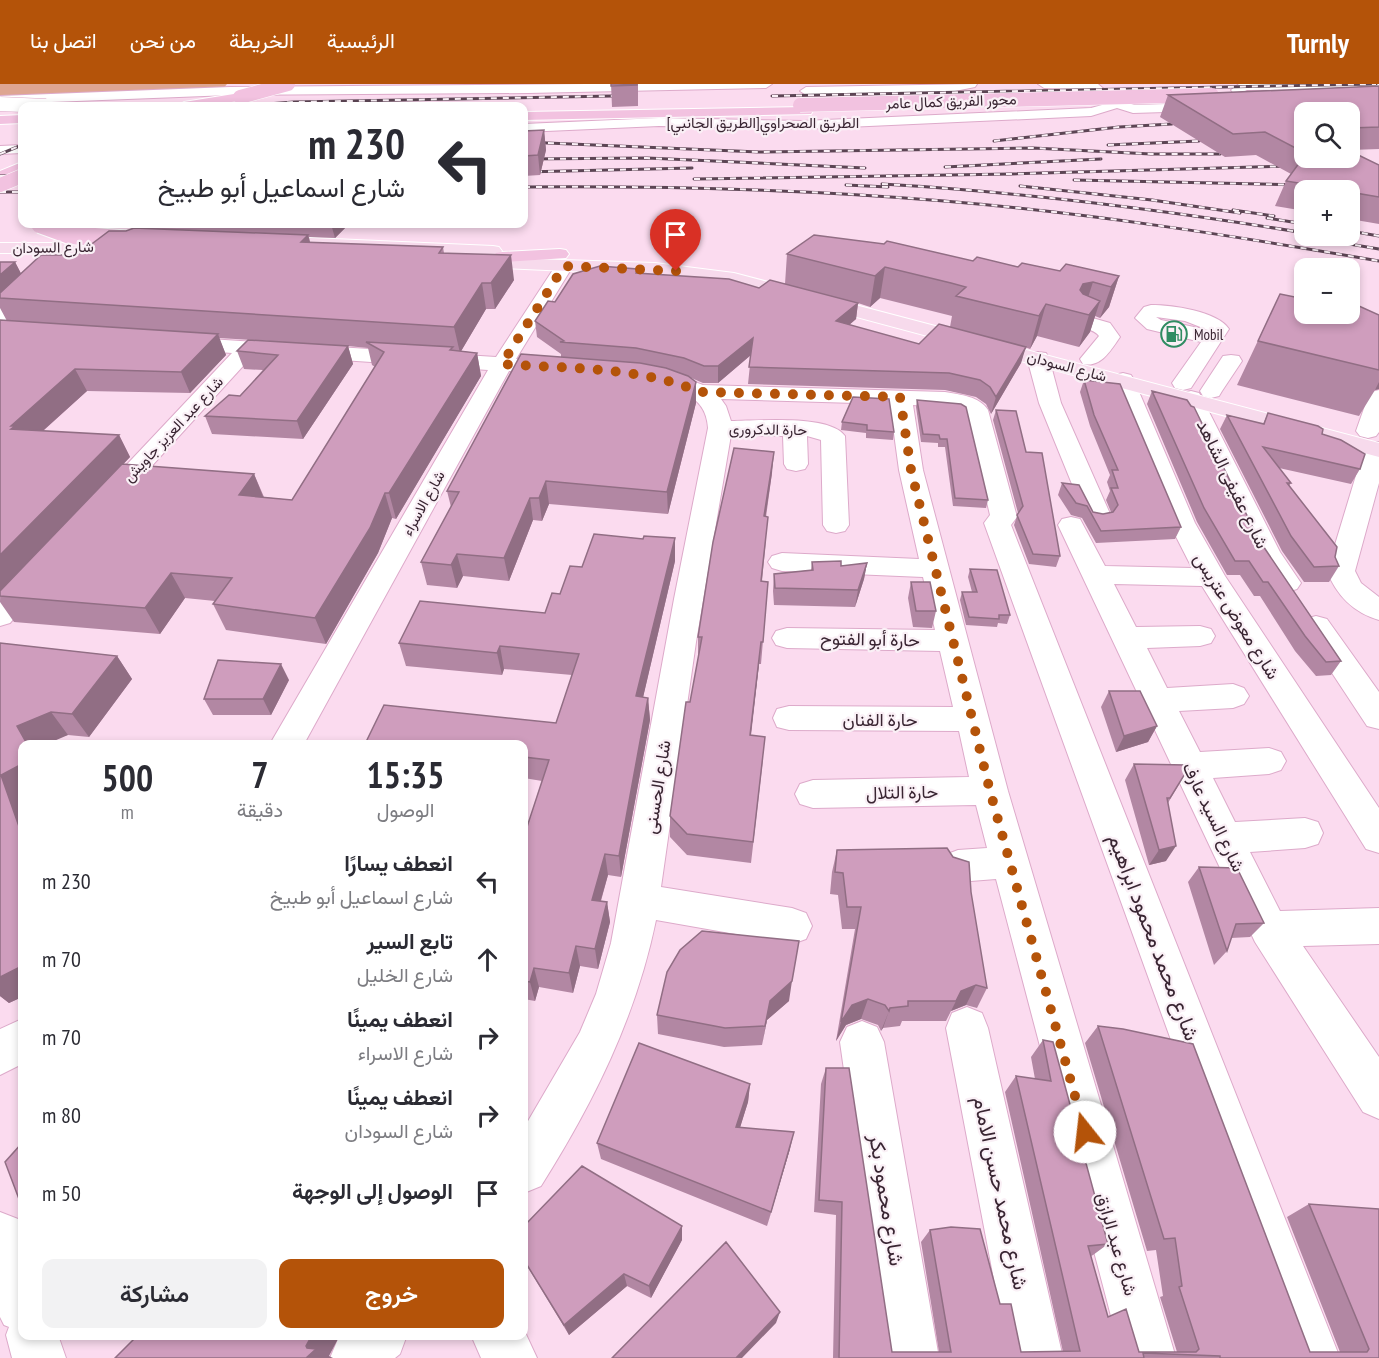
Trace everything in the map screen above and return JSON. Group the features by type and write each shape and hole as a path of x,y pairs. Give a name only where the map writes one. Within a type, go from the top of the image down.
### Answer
{"highway":[{"path":"201,102 288,84"},
{"path":"215,102 244,92 310,84"},
{"name":"محور الفريق كمال عامر","path":"528,116 1379,92"},
{"name":"محور الفريق كمال عامر","path":"528,110 803,108 1379,98"},
{"path":"528,122 585,120 622,114"},
{"path":"0,120 18,119"},
{"path":"0,176 18,169"},
{"path":"0,185 18,178"},
{"path":"51,228 70,235 163,242"},
{"path":"248,246 562,260"}],"main road":[{"name":"شارع السودان","path":"0,237 111,234 163,242"},
{"name":"شارع السودان","path":"0,248 163,242"},
{"name":"شارع السودان","path":"248,246 676,263 739,272 1091,359 1195,391 1375,441"},
{"name":"شارع السودان","path":"562,260 734,279 1123,380 1195,391"}],"street":[{"path":"281,84 322,84"},
{"path":"40,102 66,98 338,87 766,84"},
{"path":"806,91 950,88 971,84"},
{"path":"1044,84 1092,85 1108,101 1132,109 1231,106 1247,102 1237,90 1245,86 1379,85"},
{"name":"الطريق الصحراوي[الطريق الجانبي]","path":"528,128 659,122 802,125 1091,112 1111,107 1089,86 1092,85"},
{"path":"0,100 23,102"},
{"path":"0,106 18,104"},
{"path":"0,106 18,104"},
{"path":"0,114 18,108"},
{"path":"4,328 76,246"},
{"name":"شارع الاسراء","path":"289,740 562,260"},
{"path":"1082,321 1103,327 1110,337 1091,359"},
{"path":"1195,391 1213,338"},
{"path":"154,342 582,370"},
{"name":"شارع عبد العزيز جاويش","path":"96,512 249,347"},
{"name":"شارع السيد عارف","path":"1038,358 1084,521 1095,575 1269,929 1379,1096"},
{"path":"1195,391 1231,362"},
{"path":"639,374 678,383 700,392 900,397"},
{"name":"شارع معوض عتريس","path":"1123,380 1182,523 1211,577 1379,838"},
{"name":"شارع عفيفى الشاهد","path":"1195,391 1267,553 1379,717"},
{"path":"700,392 718,409 721,418 720,428"},
{"name":"شارع محمد محمود ابراهيم","path":"900,397 957,400 977,410 1001,506 1002,521 997,523 1313,1358"},
{"name":"شارع عبد الرازق","path":"900,397 911,470 990,791 1149,1358"},
{"path":"1379,397 1375,441 1341,571 1345,583 1357,597 1379,610"},
{"name":"حارة الدكرورى","path":"720,428 823,430 833,436 836,525"},
{"name":"شارع الحسنى","path":"528,1163 556,1120 598,1042 625,968 639,900 694,559 720,428"},
{"path":"795,429 795,464"},
{"path":"782,562 935,569"},
{"path":"0,616 48,564"},
{"path":"1095,575 1211,577"},
{"path":"1126,638 1200,636"},
{"name":"حارة أبو الفتوح","path":"787,638 953,641"},
{"path":"1157,700 1233,696"},
{"name":"حارة الفنان","path":"789,718 972,719"},
{"path":"1189,766 1269,761"},
{"name":"حارة التلال","path":"813,794 990,791"},
{"path":"1224,838 1305,833"},
{"path":"958,866 1010,862"},
{"path":"639,900 792,926"},
{"path":"1269,929 1379,926"},
{"name":"شارع محمد حسن الامام","path":"967,1028 1036,1358"},
{"path":"0,1053 18,1042"},
{"name":"شارع محمود بكر","path":"862,1042 912,1358"},
{"path":"0,1237 18,1293"},
{"path":"34,1340 39,1358"},
{"path":"357,1358 376,1340"},
{"path":"499,1340 510,1358"}],"shaded area":[{"path":"0,84 227,84 223,89 0,96"}],"building":[{"path":"611,84 637,84 637,85 611,86"},
{"path":"1379,86 1379,127 1360,128 1360,102 1294,102 1294,147 1265,132 1233,134 1168,95"},
{"path":"544,130 538,155 528,156 528,131"},
{"path":"1360,156 1379,165 1379,197 1360,194 1360,180 1286,181 1296,168 1360,168"},
{"path":"134,228 308,235 301,242 443,247 439,253 511,255 491,283 482,283 454,327 0,298 0,293 41,255 77,255 109,231 126,231"},
{"path":"814,235 884,244 887,241 973,261 977,257 1018,267 1022,263 1060,271 1066,264 1119,276 1111,287 1093,282 1083,284 1080,290 1083,294 1100,301 1089,315 1046,304 1039,316 956,296 966,287 951,283 885,267 875,276 787,254"},
{"path":"0,262 15,262 0,275"},
{"path":"600,266 637,269 636,273 729,279 759,288 770,280 858,303 836,321 919,344 939,324 1026,347 996,397 990,387 980,380 949,373 749,367 753,338 718,366 704,366 684,358 636,348 560,342 564,341 535,321 548,301 555,302 573,274"},
{"path":"1280,294 1294,297 1294,324 1360,324 1360,306 1379,315 1379,370 1258,341"},
{"path":"0,320 218,334 181,372 75,369 11,426 15,426 11,429 119,435 0,555"},
{"path":"248,340 348,346 297,421 205,416 229,395 240,396 278,355 237,351"},
{"path":"366,342 453,347 450,350 477,353 389,493 385,493 370,528 315,618 213,604 232,578 171,573 145,608 0,596 0,591 122,464 254,474 239,495 292,500 384,352"},
{"path":"521,354 640,363 666,368 688,376 696,382 667,492 546,481 539,498 530,498 504,558 457,554 451,565 421,562 459,492 447,491"},
{"path":"1084,380 1120,384 1181,527 1101,531 1087,506 1076,503 1062,483 1079,485 1093,512 1103,514 1113,512 1118,505 1111,488 1118,488 1112,470 1118,470 1094,415"},
{"path":"1152,391 1187,400 1194,407 1259,540 1341,661 1326,662 1268,582 1263,582 1249,561 1235,561 1204,508"},
{"path":"853,397 889,399 894,432 867,430 867,425 842,422"},
{"path":"917,400 961,404 966,407 988,500 955,498 947,439 940,439 939,435 923,434"},
{"path":"996,410 1016,411 1026,452 1042,453 1060,556 1033,554 1017,515 1023,506"},
{"path":"1268,413 1318,426 1323,429 1322,434 1341,440 1365,454 1360,469 1263,447 1291,483 1287,483 1337,547 1335,557 1339,566 1314,567 1291,536 1227,415 1264,424"},
{"path":"734,448 774,452 764,516 768,517 761,581 768,582 763,642 761,642 750,735 765,737 753,842 687,834 670,816 686,702 690,702 702,637 698,637 713,542"},
{"path":"594,534 643,539 644,536 675,538 636,696 648,698 619,856 605,854 592,900 607,902 595,949 576,946 569,973 534,968 530,982 528,982 528,824 549,760 528,757 528,740 367,740 384,705 556,723 579,654 500,646 497,653 399,643 420,601 545,613 552,593 560,594 570,566 582,567"},
{"path":"841,561 841,566 867,563 858,590 775,588 774,574 813,570 812,562"},
{"path":"970,569 997,570 1010,615 999,615 999,619 969,617 962,592 977,592"},
{"path":"911,582 930,582 936,611 916,611"},
{"path":"0,643 117,656 72,714 51,712 17,726 25,740 18,740 18,766 1,775 18,824 18,968 0,977"},
{"path":"218,660 281,664 263,699 204,699"},
{"path":"1109,691 1140,691 1157,726 1124,736"},
{"path":"1134,764 1186,765 1188,769 1170,798 1167,798 1176,846 1159,850"},
{"path":"947,848 953,857 969,862 971,892 987,988 976,985 961,991 956,1001 908,1001 908,1006 890,1008 889,1011 885,1005 868,999 852,1005 841,1022 861,907 847,907 843,873 835,872 837,850"},
{"path":"1199,867 1237,868 1264,923 1236,924 1227,951"},
{"path":"702,931 799,941 792,981 770,1001 765,1026 725,1028 657,1015 667,972 680,950"},
{"path":"1098,1026 1193,1044 1310,1352 1367,1352 1369,1349 1309,1204 1379,1209 1379,1358 1220,1358 1220,1356 1143,1353 1144,1358 839,1358 842,1202 819,1200 826,1068 849,1068 892,1352 951,1352 930,1230 951,1227 980,1229 1000,1304 1011,1304 1021,1352 1080,1351 1016,1076 1051,1081 1043,1040 1053,1042 1108,1244 1088,1246 1108,1317 1126,1309 1139,1352 1196,1352 1199,1349 1179,1287 1182,1286 1175,1238 1164,1239"},
{"path":"639,1043 750,1084 736,1127 794,1132 771,1212 597,1143"},
{"path":"18,1147 18,1196 5,1162"},
{"path":"582,1166 682,1226 649,1286 624,1274 564,1325 528,1266 528,1222"},
{"path":"726,1242 780,1312 736,1358 612,1358"},
{"path":"133,1340 309,1340 307,1348 316,1349 306,1358 115,1358"}],"railway":[{"path":"772,96 1376,84"},
{"path":"294,102 612,96"},
{"path":"994,141 1119,127 1172,124"},
{"path":"1108,145 1199,141"},
{"path":"528,142 759,152 1033,148 1151,154 1220,154"},
{"path":"0,154 18,147"},
{"path":"528,159 647,158 865,168"},
{"path":"945,167 1101,159"},
{"path":"694,179 1011,174 1291,166"},
{"path":"528,172 692,168"},
{"path":"0,176 18,175"},
{"path":"1074,180 1294,185"},
{"path":"882,184 1094,203 1294,231"},
{"path":"846,185 888,187"},
{"path":"1020,186 1152,200 1240,213"},
{"path":"528,187 734,189 944,201 1162,226 1379,261"},
{"path":"0,192 18,192"},
{"path":"1233,210 1274,216"},
{"path":"1267,218 1294,222"},
{"path":"1360,233 1379,236"},
{"path":"1360,246 1379,249"}],"place":[{"name":"Mobil","path":"1174,334"}],"route":[{"path":"676,271 564,266 502,364 639,374 678,383 700,392 900,397 911,470 990,791 1085,1132"}]}
